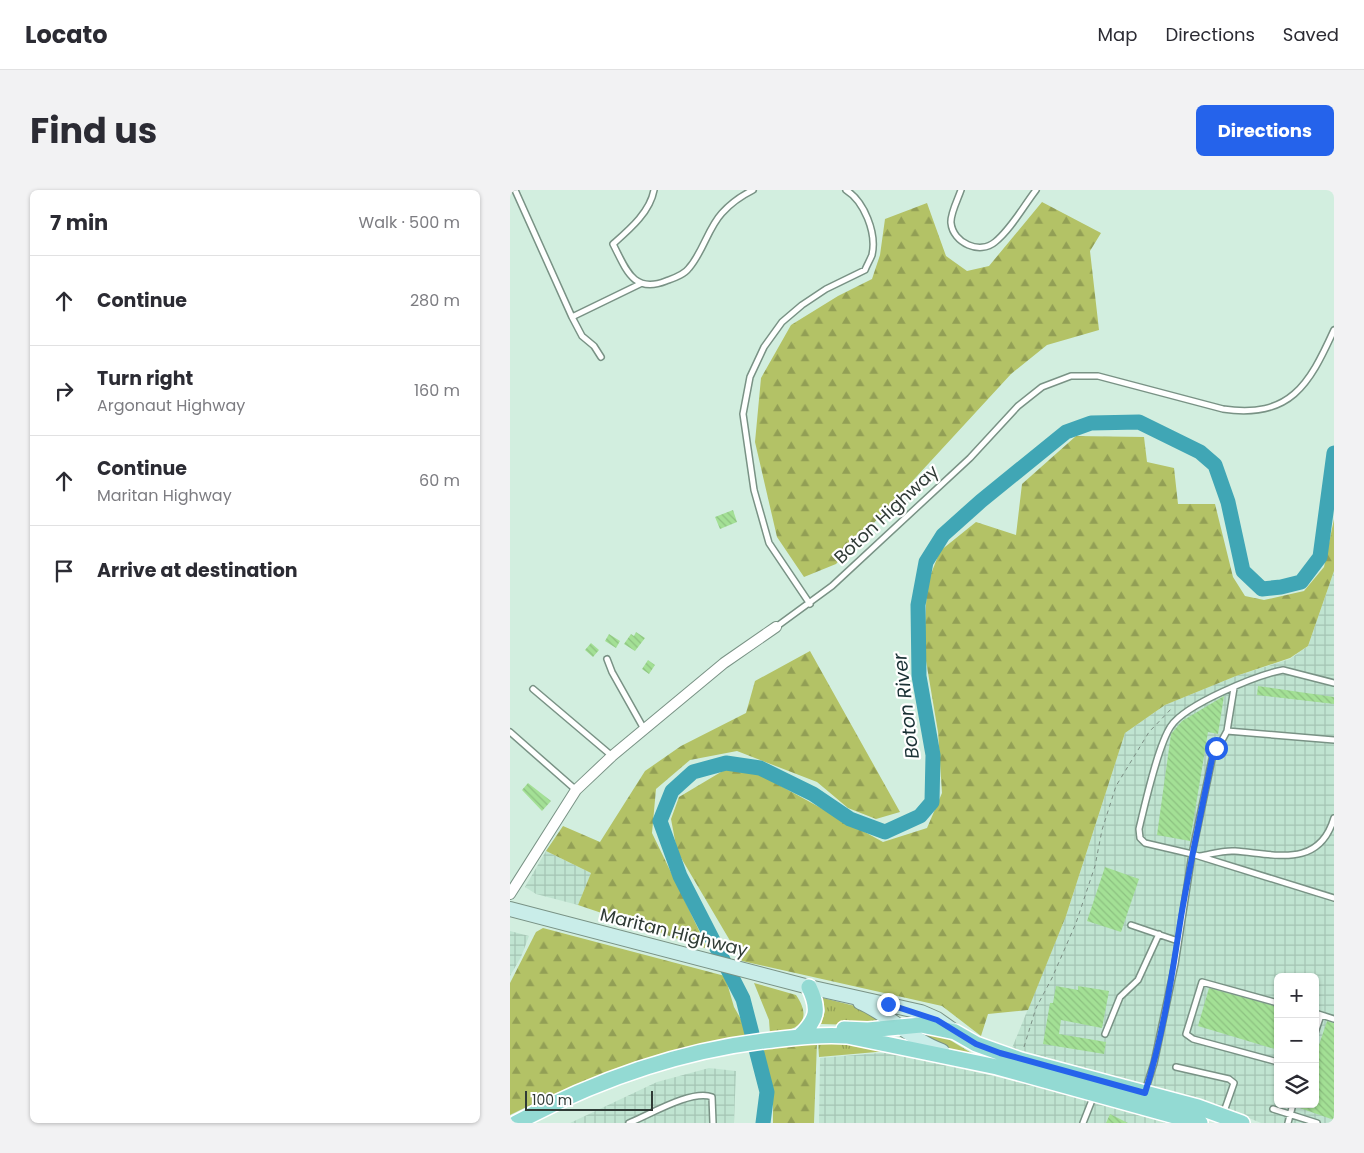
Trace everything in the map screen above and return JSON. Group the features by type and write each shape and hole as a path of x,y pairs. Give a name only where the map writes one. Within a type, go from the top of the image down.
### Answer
{"main road":[{"name":"Maritan Highway","path":"510,909 810,987 920,1012 955,1032"},
{"path":"798,1037 811,1026 815,1016 816,1003 810,987"},
{"name":"Maritan Highway","path":"829,991 864,1004 928,1046 973,1062"},
{"path":"516,1123 567,1097 633,1069 703,1050 798,1037 840,1029 929,1026 955,1032 976,1044 1097,1087"},
{"path":"798,1037 847,1036 1097,1087 1143,1099 1200,1123"},
{"path":"1183,1115 1242,1123"}],"street":[{"name":"Boton Highway","path":"510,894 576,790 612,756 724,663 776,627"}],"lane":[{"path":"515,190 572,317 582,336 594,346 601,357"},
{"path":"654,190 653,197 642,216 613,244 628,273 640,284 653,286 675,278 689,269 721,214 738,198 753,190"},
{"path":"810,604 769,542 754,490 742,414 750,377 764,347 782,322 802,305 826,289 865,270 872,254 871,236 865,214 853,194 846,190"},
{"path":"961,190 950,222 954,233 962,242 982,248 994,244 1002,236 1036,190"},
{"path":"572,317 640,284"},
{"name":"Boton Highway","path":"776,627 810,604 839,580 970,458 1018,406 1042,387 1071,376 1098,376 1223,408 1240,411 1267,409 1291,398 1302,388 1317,367 1334,330"},
{"path":"607,659 612,672 644,729"},
{"path":"1334,684 1283,670 1252,679 1207,700 1172,724 1161,749 1141,819 1140,838 1144,843 1200,856 1334,898"},
{"path":"1143,1099 1154,1062 1178,941 1192,854 1212,759 1227,731 1234,688"},
{"path":"533,689 612,756"},
{"path":"1227,731 1334,740"},
{"path":"510,732 576,790"},
{"path":"1200,856 1234,851 1275,856 1305,854 1316,848 1326,837 1334,818"},
{"path":"1131,925 1178,941"},
{"path":"1104,1034 1120,997 1138,980 1159,934"},
{"path":"1274,1001 1202,982 1186,1034 1193,1039 1274,1061"},
{"path":"1319,1014 1334,1019"},
{"path":"1176,1067 1230,1079 1234,1083 1221,1119"},
{"path":"1083,1123 1097,1087"},
{"path":"629,1123 691,1097 706,1094 712,1097 713,1123"},
{"path":"1288,1123 1292,1108"},
{"path":"1273,1109 1317,1123"}],"path":[{"path":"1021,1060 1032,1017 1076,924 1095,866 1102,830 1116,786 1149,732 1173,707"}],"shaded area":[{"path":"1334,571 1334,1123 1261,1123 1230,1110 1158,1088 1012,1048 1066,916 1125,733 1165,705 1236,676 1290,659 1308,646"},
{"path":"546,851 591,873 578,905 536,894 525,887"},
{"path":"510,931 529,936 521,957 510,976"},
{"path":"891,1052 1092,1099 1180,1123 819,1123 820,1058"},
{"path":"709,1068 736,1071 734,1123 570,1123 657,1082"}],"green space":[{"path":"1042,202 1101,233 1090,251 1099,330 1047,345 1011,374 836,564 804,577 777,537 755,442 761,378 791,325 838,296 872,279 880,255 885,219 927,203 946,256 967,271 989,266"},
{"path":"1076,436 1144,437 1147,462 1174,468 1178,504 1215,504 1233,577 1245,596 1264,600 1304,591 1324,567 1334,519 1334,571 1308,646 1290,658 1236,676 1165,705 1125,733 1066,916 1028,1010 988,1014 981,1036 942,1006 742,961 677,851 671,819 679,797 726,769 759,774 883,842 927,828 942,793 938,732 924,649 927,584 940,551 976,522 1016,535 1022,484"},
{"path":"810,651 900,812 876,819 848,808 817,782 737,751 690,760 656,789 652,833 708,949 578,905 591,873 546,851 563,826 600,842 645,771 681,746 746,713 755,681"},
{"path":"543,928 725,976 734,1007 750,1035 687,1047 627,1065 568,1088 510,1115 510,983 536,932"},
{"path":"754,983 796,995 803,1012 803,1019 800,1024 787,1031 770,1034 769,1020"},
{"path":"823,998 855,1006 888,1026 821,1024 825,1011"},
{"path":"922,1031 945,1037 973,1054 940,1047 910,1032"},
{"path":"818,1041 848,1042 888,1051 819,1057"},
{"path":"817,1042 814,1123 773,1123 773,1100 761,1050"}],"building":[{"path":"733,510 737,522 720,529 715,517"},
{"path":"636,632 645,638 635,651 624,644 631,634 634,636"},
{"path":"609,634 620,641 616,648 605,641"},
{"path":"591,643 599,650 593,657 585,650"},
{"path":"648,660 655,665 649,674 642,669"},
{"path":"1258,686 1334,697 1334,704 1257,695"},
{"path":"1224,696 1218,734 1208,732 1190,841 1157,835 1171,734 1182,721"},
{"path":"528,783 551,801 542,811 522,790"},
{"path":"1105,867 1139,879 1121,932 1087,921"},
{"path":"1056,986 1078,990 1078,986 1109,991 1102,1028 1061,1020 1059,1034 1106,1042 1104,1054 1043,1044 1050,1003 1053,1003"},
{"path":"1209,988 1274,1006 1274,1049 1198,1026"},
{"path":"1327,1021 1334,1023 1334,1120 1300,1108 1319,1108 1319,1045"},
{"path":"1110,1114 1128,1123 1106,1123"}],"waterway":[{"name":"Boton River","path":"763,1123 767,1092 743,999 680,876 660,821 672,791 693,772 726,763 760,768 813,794 850,819 885,832 920,816 932,802 933,755 919,676 918,605 926,562 943,535 981,501 1066,432 1091,423 1139,422 1200,452 1215,465 1228,502 1243,571 1262,589 1301,582 1320,557 1334,453"}],"route":[{"path":"888,1004 920,1012 976,1044 1000,1053 1145,1093 1154,1062 1174,964 1192,854 1216,748"}]}
